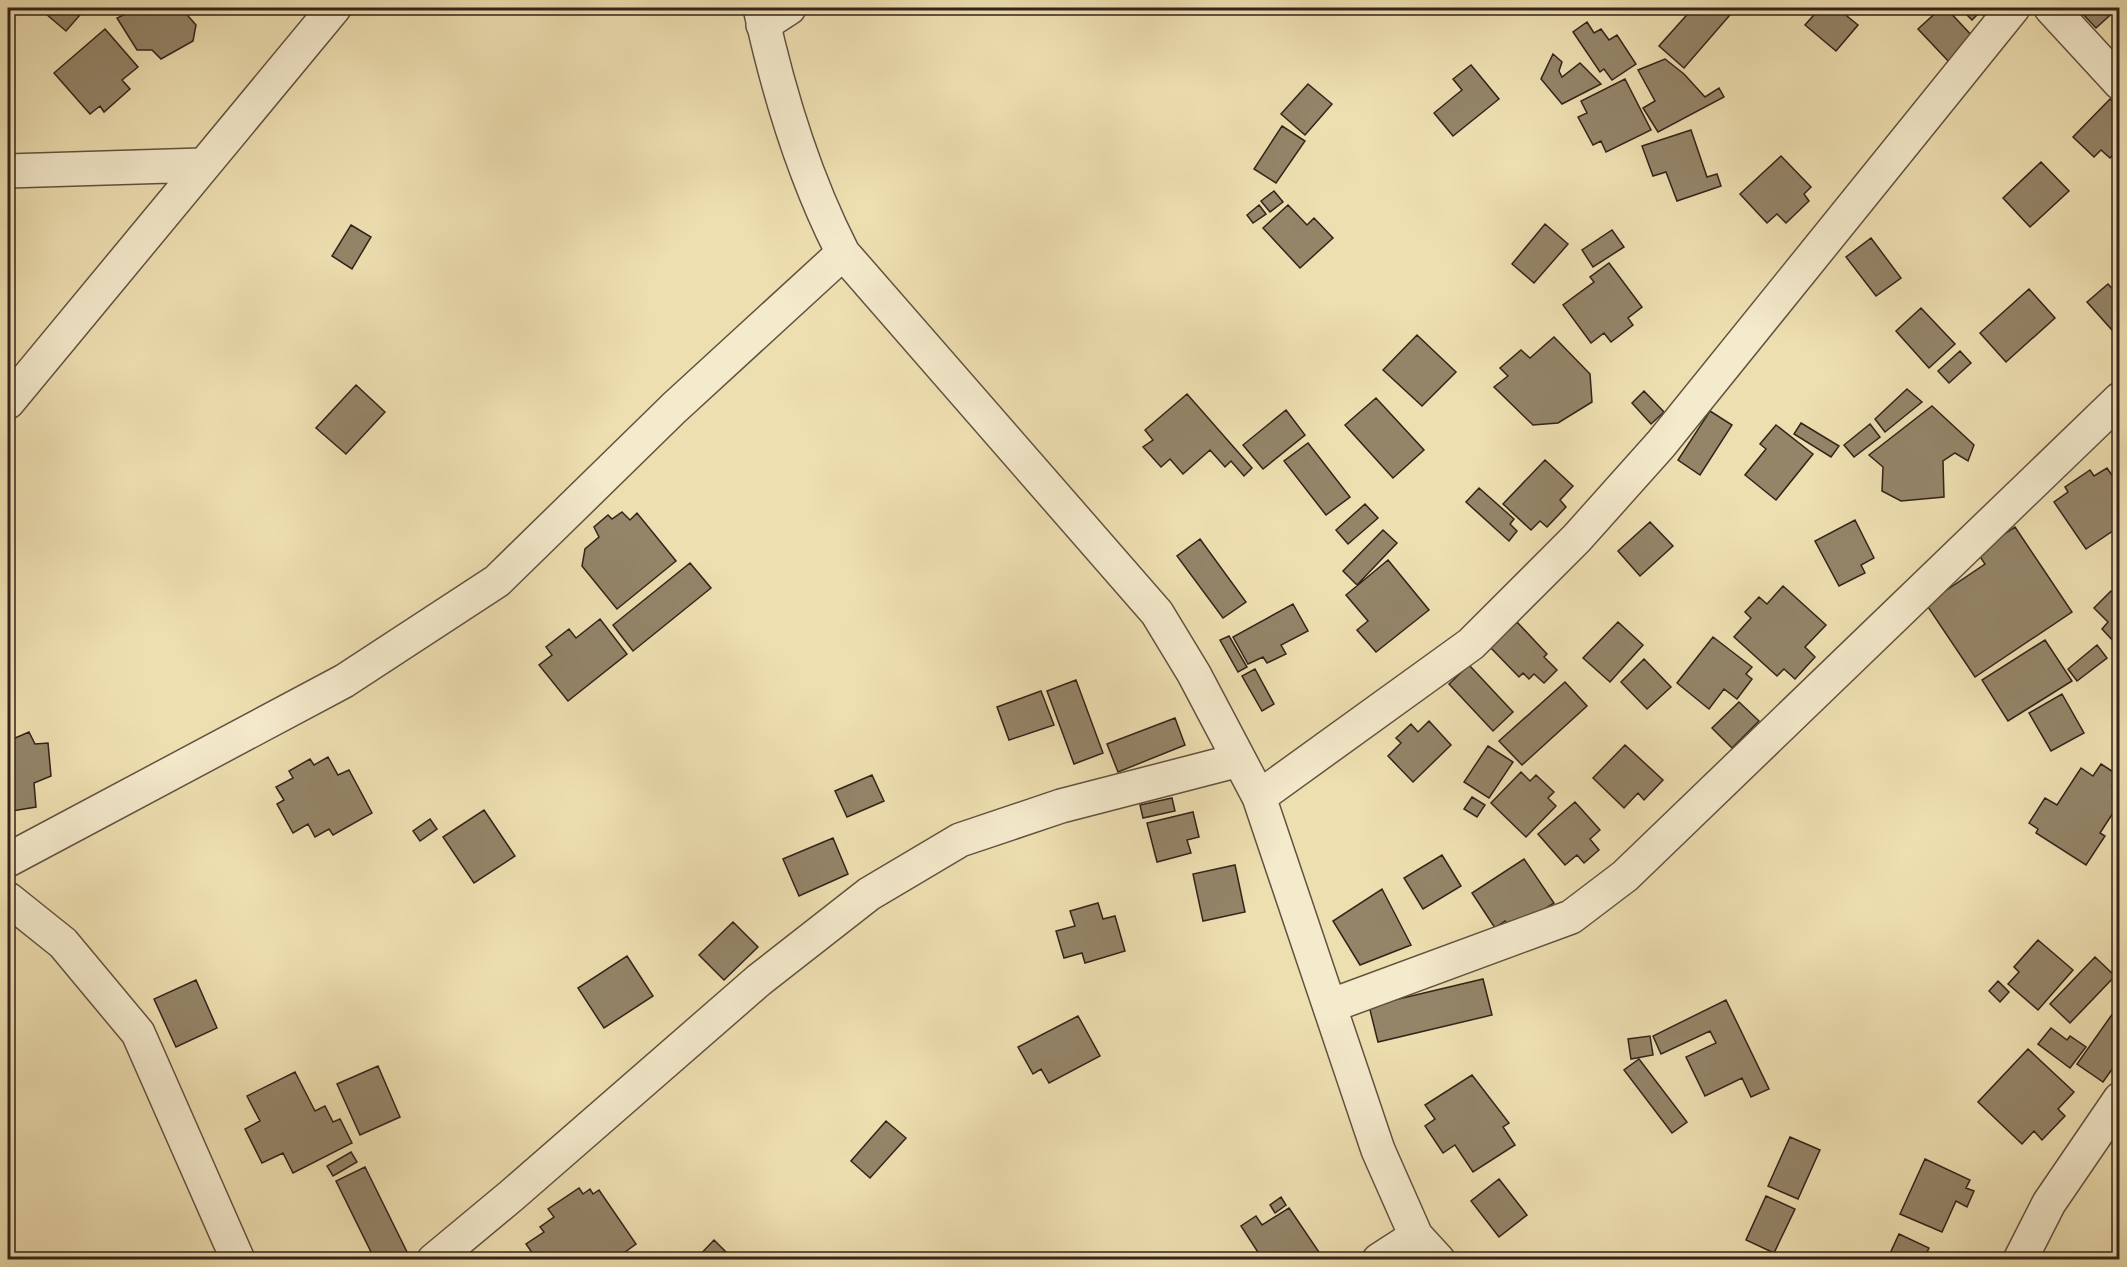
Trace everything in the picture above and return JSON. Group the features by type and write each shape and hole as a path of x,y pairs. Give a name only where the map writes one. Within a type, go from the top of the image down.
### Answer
{"street":[{"path":"8,402 334,8"},
{"path":"1259,797 1471,644 1577,538 1661,444 2013,8"},
{"path":"2051,8 2120,83"},
{"path":"771,13 773,66 820,204 843,253 1157,613 1194,674 1259,797 1378,1150 1416,1236 1438,1260"},
{"path":"8,171 202,165"},
{"path":"8,860 344,681 497,581 674,408 843,253"},
{"path":"1330,1006 1571,917 1598,897 1625,876 2120,399"},
{"path":"434,1260 759,980 869,894 960,840 1061,806 1239,760"},
{"path":"8,899 63,943 138,1033 238,1260"},
{"path":"2020,1260 2049,1203 2120,1100"},
{"path":"1378,1260 1416,1236"}],"building":[{"path":"39,8 86,8 66,31"},
{"path":"138,8 181,8 196,25 193,41 161,59 152,50 137,50 117,18"},
{"path":"1693,8 1736,8 1684,68 1659,46"},
{"path":"1820,8 1837,8 1858,25 1836,51 1805,25"},
{"path":"1941,8 1946,8 1975,39 1950,63 1918,29"},
{"path":"1960,8 1998,8 1987,18 1980,12 1972,20"},
{"path":"2077,8 2118,8 2096,28"},
{"path":"1587,22 1594,33 1601,29 1609,40 1617,35 1636,64 1612,80 1604,69 1600,72 1573,32"},
{"path":"105,29 138,67 122,80 130,89 104,112 100,106 90,114 54,73"},
{"path":"1553,54 1562,62 1559,71 1562,77 1580,63 1601,84 1562,104 1541,79"},
{"path":"1665,59 1684,74 1705,97 1719,88 1724,97 1658,132 1643,108 1655,101 1638,70"},
{"path":"1471,65 1499,99 1453,136 1434,113 1462,90 1453,79"},
{"path":"1625,79 1651,130 1606,152 1601,141 1593,145 1578,117 1587,113 1581,101"},
{"path":"1308,84 1332,104 1305,135 1281,114"},
{"path":"2110,99 2120,108 2120,155 2116,151 2110,158 2101,150 2094,157 2073,137"},
{"path":"1282,126 1305,141 1276,183 1254,169"},
{"path":"1691,130 1707,177 1717,174 1721,186 1677,201 1666,172 1653,176 1642,146"},
{"path":"1781,156 1811,187 1804,194 1809,201 1786,223 1777,214 1767,223 1740,194"},
{"path":"2041,162 2069,191 2030,227 2003,198"},
{"path":"1274,191 1283,202 1270,212 1261,201"},
{"path":"1259,205 1266,214 1253,223 1247,215"},
{"path":"1288,205 1307,225 1314,218 1333,238 1300,268 1263,228"},
{"path":"1545,224 1568,244 1534,283 1512,264"},
{"path":"351,225 371,237 352,269 332,256"},
{"path":"1612,230 1624,247 1593,267 1582,250"},
{"path":"1871,238 1901,278 1876,296 1846,257"},
{"path":"1609,263 1642,307 1628,318 1633,325 1611,342 1604,333 1591,343 1563,305 1594,282 1590,277"},
{"path":"2108,284 2120,297 2117,304 2120,307 2120,339 2087,302"},
{"path":"2029,289 2055,318 2006,362 1980,333"},
{"path":"1921,308 1955,344 1929,368 1896,331"},
{"path":"1417,335 1456,372 1422,406 1383,370"},
{"path":"1554,337 1590,374 1592,402 1558,423 1533,425 1494,387 1508,376 1500,368 1521,350 1530,358"},
{"path":"1960,351 1971,363 1949,383 1938,371"},
{"path":"356,385 385,412 346,454 316,428"},
{"path":"1907,389 1922,402 1885,432 1875,419"},
{"path":"1644,391 1664,412 1651,424 1632,403"},
{"path":"1187,394 1252,468 1244,476 1231,461 1225,467 1210,450 1183,474 1170,459 1161,467 1143,447 1153,440 1145,430"},
{"path":"1376,398 1424,450 1393,478 1345,425"},
{"path":"1932,406 1974,445 1968,461 1955,453 1943,461 1944,497 1901,501 1882,491 1883,467 1869,455"},
{"path":"1286,410 1305,435 1263,469 1243,445"},
{"path":"1710,411 1732,425 1700,475 1678,460"},
{"path":"1801,423 1839,446 1831,457 1794,434"},
{"path":"1870,424 1880,437 1854,457 1844,445"},
{"path":"1776,425 1813,454 1776,500 1745,475 1766,449 1760,444"},
{"path":"1308,443 1350,497 1326,515 1284,461"},
{"path":"1545,460 1573,486 1560,500 1566,507 1547,527 1540,521 1531,530 1503,504"},
{"path":"2107,468 2120,487 2120,526 2086,549 2054,502 2068,492 2065,487 2090,470 2094,476"},
{"path":"1479,488 1514,519 1510,524 1517,531 1509,541 1466,502"},
{"path":"1365,504 1378,518 1348,544 1336,530"},
{"path":"622,512 630,520 637,513 676,561 617,609 582,566 585,549 599,537 594,527 608,515 612,519"},
{"path":"1855,520 1874,558 1861,565 1865,573 1839,586 1815,541"},
{"path":"1650,522 1673,546 1640,576 1618,551"},
{"path":"2015,527 2072,612 1975,677 1926,604 1985,564 1977,552"},
{"path":"1383,530 1397,543 1357,585 1343,571"},
{"path":"1200,539 1246,602 1223,618 1177,556"},
{"path":"1388,560 1429,610 1376,652 1357,630 1368,621 1346,595"},
{"path":"690,563 711,588 633,651 613,625"},
{"path":"1783,586 1826,625 1805,647 1815,657 1795,679 1784,669 1777,676 1734,637 1751,618 1745,612 1759,597 1767,604"},
{"path":"2111,591 2120,599 2120,639 2115,643 2102,629 2108,622 2094,608"},
{"path":"1293,604 1308,631 1281,645 1286,654 1267,663 1263,657 1248,664 1233,637"},
{"path":"600,619 627,654 568,701 539,665 552,655 546,647 569,629 576,638"},
{"path":"1517,622 1547,654 1544,657 1557,670 1544,683 1534,674 1529,679 1523,673 1519,677 1490,647"},
{"path":"1618,622 1643,645 1610,682 1583,658"},
{"path":"1229,636 1247,667 1238,672 1220,640"},
{"path":"1713,637 1752,667 1746,674 1752,679 1737,699 1724,689 1709,709 1677,683"},
{"path":"2045,640 2072,681 2008,721 1982,680"},
{"path":"2097,645 2107,658 2077,681 2068,669"},
{"path":"1644,659 1671,687 1647,709 1621,682"},
{"path":"1469,665 1513,712 1493,731 1449,684"},
{"path":"1255,669 1274,704 1262,711 1242,676"},
{"path":"1076,680 1103,753 1074,764 1047,691"},
{"path":"1565,682 1587,706 1522,765 1499,741"},
{"path":"1041,691 1054,725 1009,740 997,707"},
{"path":"2062,694 2084,733 2051,751 2029,713"},
{"path":"1739,702 1759,721 1732,748 1712,728"},
{"path":"1175,718 1185,745 1118,772 1107,744"},
{"path":"1429,721 1451,745 1413,782 1388,756 1401,743 1396,738 1411,724 1418,732"},
{"path":"29,732 35,744 48,743 51,776 34,783 36,807 12,811 8,803 8,741"},
{"path":"1625,745 1663,780 1644,800 1638,793 1624,808 1593,778"},
{"path":"1488,746 1513,762 1489,798 1464,782"},
{"path":"328,757 338,775 349,770 372,813 333,835 329,829 315,837 308,824 293,833 277,804 284,800 276,787 293,778 289,771 310,759 314,765"},
{"path":"2101,764 2118,775 2112,786 2120,790 2120,802 2100,833 2105,836 2086,865 2036,833 2038,829 2029,823 2045,798 2057,805 2081,768 2093,776"},
{"path":"1521,772 1530,781 1536,775 1554,792 1548,798 1556,806 1526,837 1491,803"},
{"path":"872,775 884,801 847,817 835,791"},
{"path":"1472,797 1485,805 1477,817 1464,809"},
{"path":"1172,798 1175,811 1143,818 1140,805"},
{"path":"1575,802 1600,830 1590,839 1599,850 1584,863 1577,855 1565,865 1538,834"},
{"path":"484,810 515,856 474,883 443,837"},
{"path":"1193,812 1199,837 1187,840 1191,853 1157,862 1147,823"},
{"path":"430,819 437,829 420,841 413,831"},
{"path":"833,838 848,874 799,896 783,859"},
{"path":"1442,855 1461,886 1423,909 1404,878"},
{"path":"1524,859 1554,903 1512,930 1505,921 1495,928 1472,893"},
{"path":"1235,865 1245,912 1203,921 1193,874"},
{"path":"1382,889 1411,945 1360,965 1333,921"},
{"path":"1098,903 1103,919 1115,916 1125,951 1085,963 1082,953 1064,958 1056,931 1075,926 1070,911"},
{"path":"733,922 758,947 724,980 699,955"},
{"path":"2038,940 2073,970 2038,1010 2008,984 2019,972 2014,967"},
{"path":"627,956 653,996 604,1028 578,988"},
{"path":"2095,957 2115,976 2070,1023 2050,1004"},
{"path":"1483,979 1492,1015 1378,1042 1369,1006"},
{"path":"196,980 217,1028 176,1047 154,999"},
{"path":"1998,981 2009,992 2000,1002 1989,991"},
{"path":"1726,1000 1769,1089 1751,1097 1742,1078 1705,1096 1686,1057 1716,1043 1710,1031 1661,1054 1653,1036"},
{"path":"2118,1006 2120,1058 2103,1082 2077,1064"},
{"path":"1078,1016 1100,1056 1049,1083 1041,1069 1033,1074 1018,1047"},
{"path":"2051,1028 2067,1040 2070,1036 2086,1047 2070,1068 2038,1044"},
{"path":"1650,1036 1653,1055 1631,1059 1628,1039"},
{"path":"2028,1049 2074,1092 2058,1109 2065,1116 2042,1140 2034,1131 2022,1144 1978,1102"},
{"path":"1639,1059 1687,1122 1672,1133 1624,1070"},
{"path":"378,1066 400,1117 360,1135 337,1084"},
{"path":"295,1072 315,1111 325,1106 333,1122 340,1119 352,1143 293,1173 283,1153 262,1163 245,1129 260,1121 247,1096"},
{"path":"1472,1075 1509,1123 1503,1127 1515,1145 1473,1172 1455,1145 1443,1153 1425,1126 1435,1119 1425,1105"},
{"path":"886,1121 906,1138 870,1178 851,1161"},
{"path":"1790,1137 1820,1150 1798,1199 1768,1186"},
{"path":"351,1152 357,1162 333,1176 327,1166"},
{"path":"1925,1159 1970,1180 1966,1188 1974,1191 1967,1207 1956,1201 1942,1232 1900,1214"},
{"path":"365,1167 411,1260 375,1260 336,1181"},
{"path":"1499,1179 1527,1215 1499,1237 1471,1201"},
{"path":"579,1188 583,1194 590,1189 593,1194 599,1190 636,1244 614,1260 537,1260 526,1244 544,1232 540,1227 554,1217 548,1209"},
{"path":"1766,1196 1795,1209 1774,1253 1746,1240"},
{"path":"1281,1197 1286,1205 1275,1213 1270,1205"},
{"path":"1289,1208 1321,1255 1315,1260 1263,1260 1241,1226 1256,1216 1262,1225"},
{"path":"1899,1234 1929,1248 1923,1260 1887,1260"},
{"path":"714,1240 734,1260 695,1260"}]}
